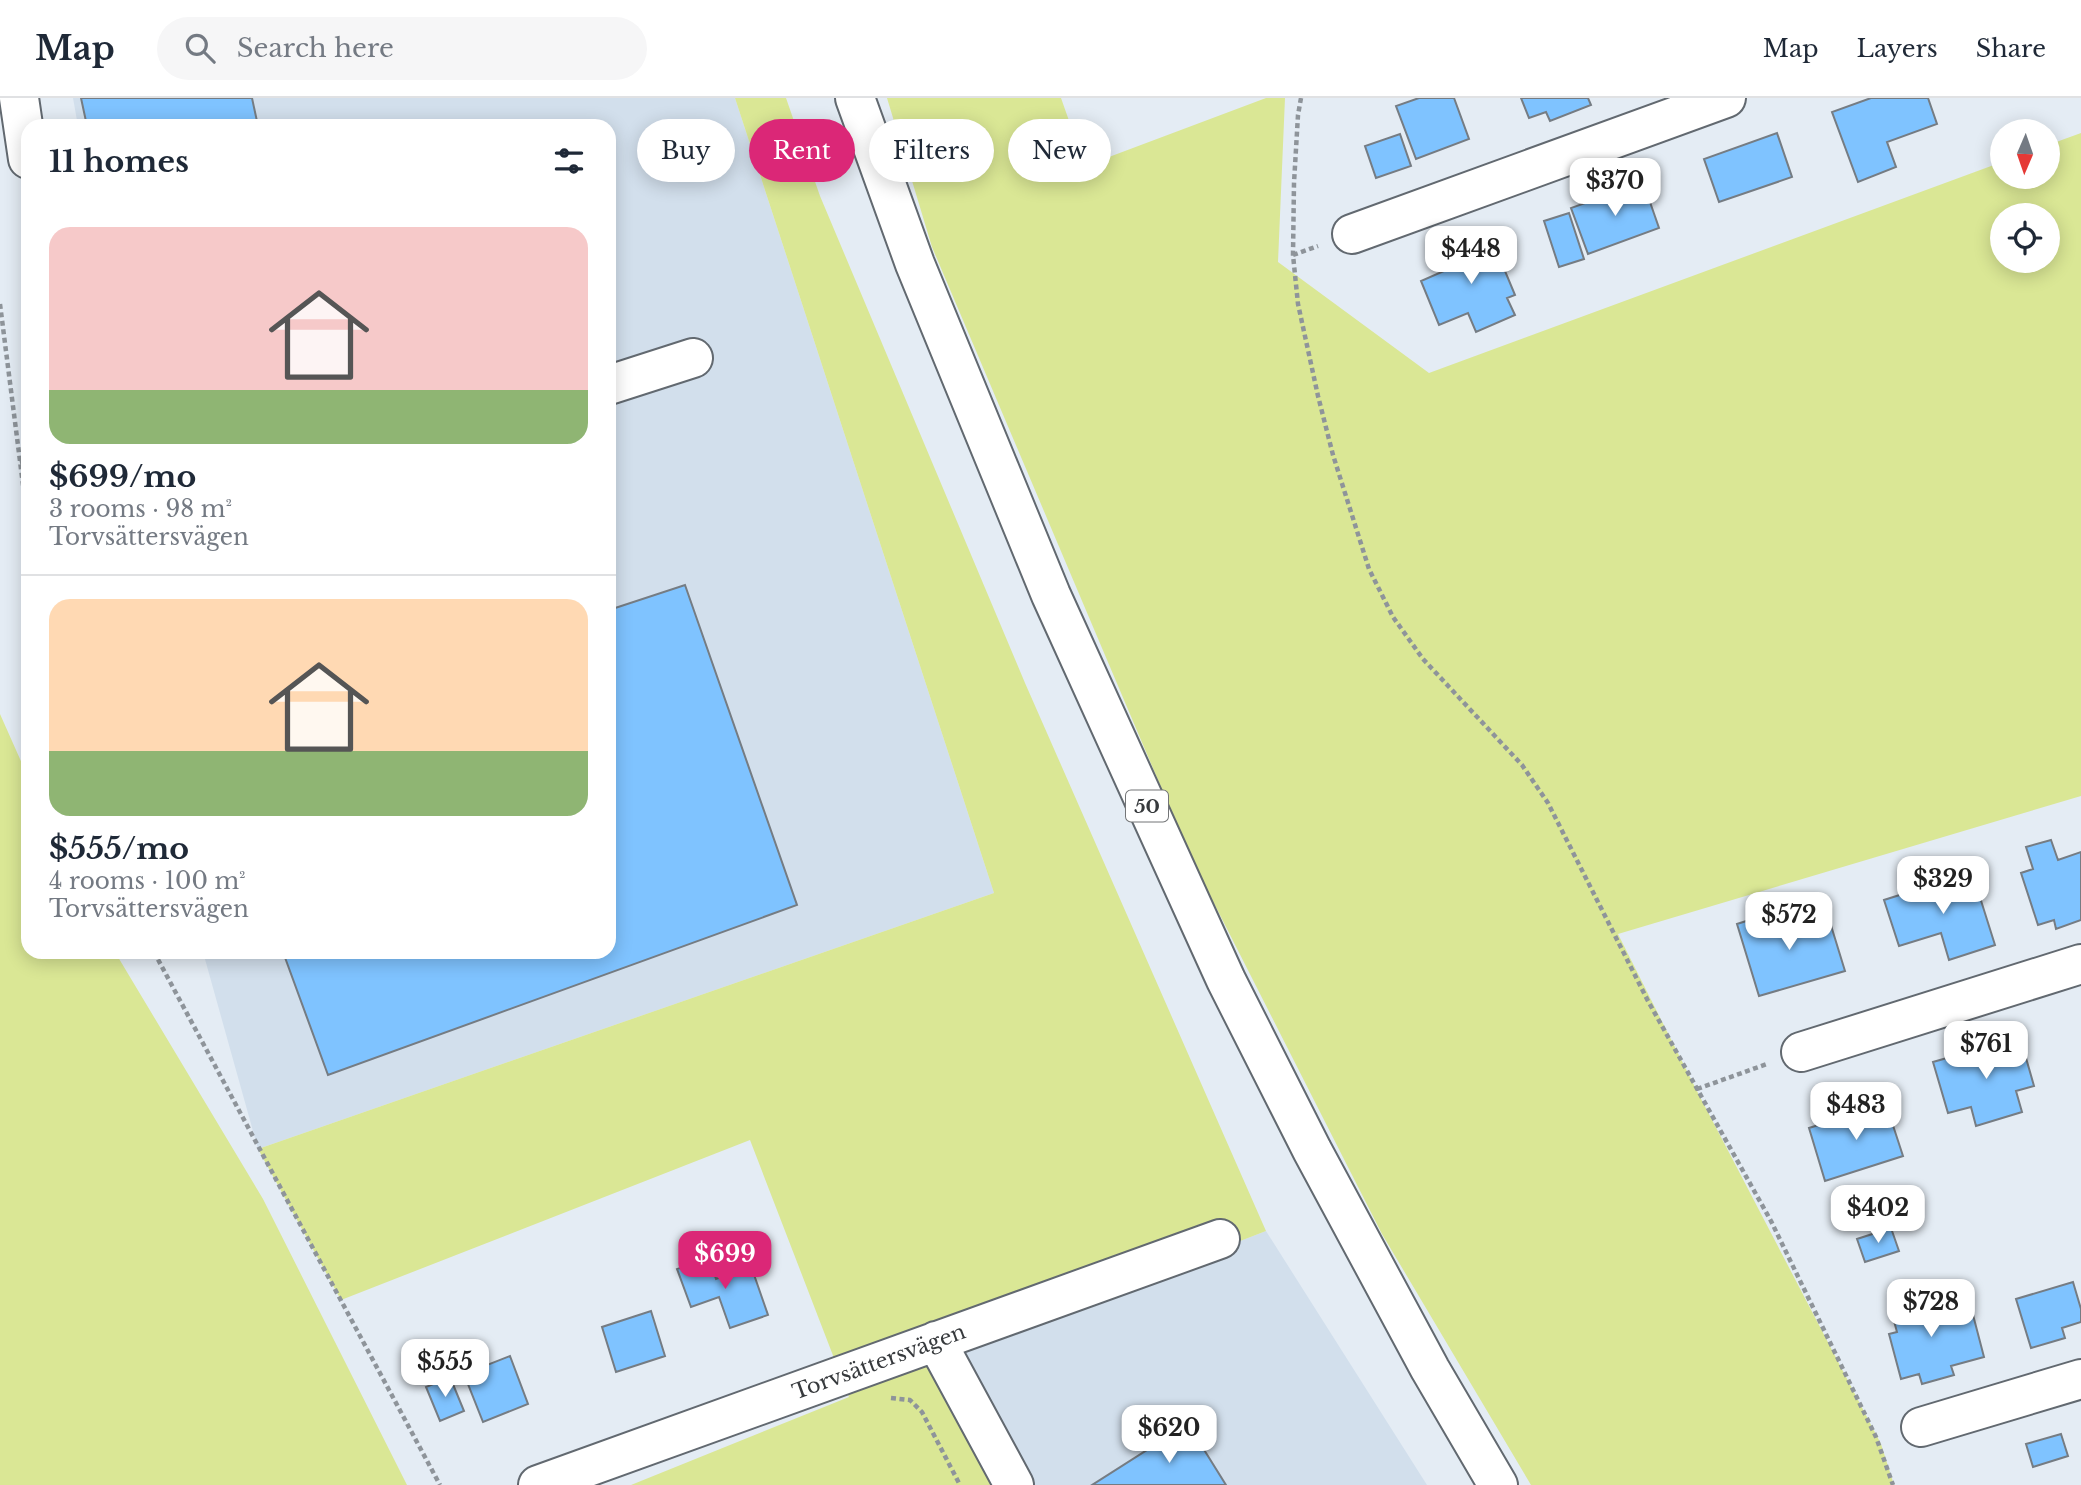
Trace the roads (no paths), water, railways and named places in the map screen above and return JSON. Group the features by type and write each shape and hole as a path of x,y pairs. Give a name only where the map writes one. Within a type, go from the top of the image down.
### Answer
{"main road":[{"path":"19,98 22,119"},
{"name":"50","path":"831,98 894,272 1027,602 1203,986 1290,1160 1395,1357 1468,1485"},
{"name":"50","path":"855,98 915,264 1051,595 1220,967 1319,1162 1430,1369 1498,1485"},
{"path":"1352,234 1726,98"},
{"path":"616,382 693,358"},
{"path":"1801,1052 2081,964"},
{"name":"Torvsättersvägen","path":"538,1485 1220,1239"},
{"path":"936,1341 1014,1485"},
{"path":"1921,1427 2081,1379"}]}
